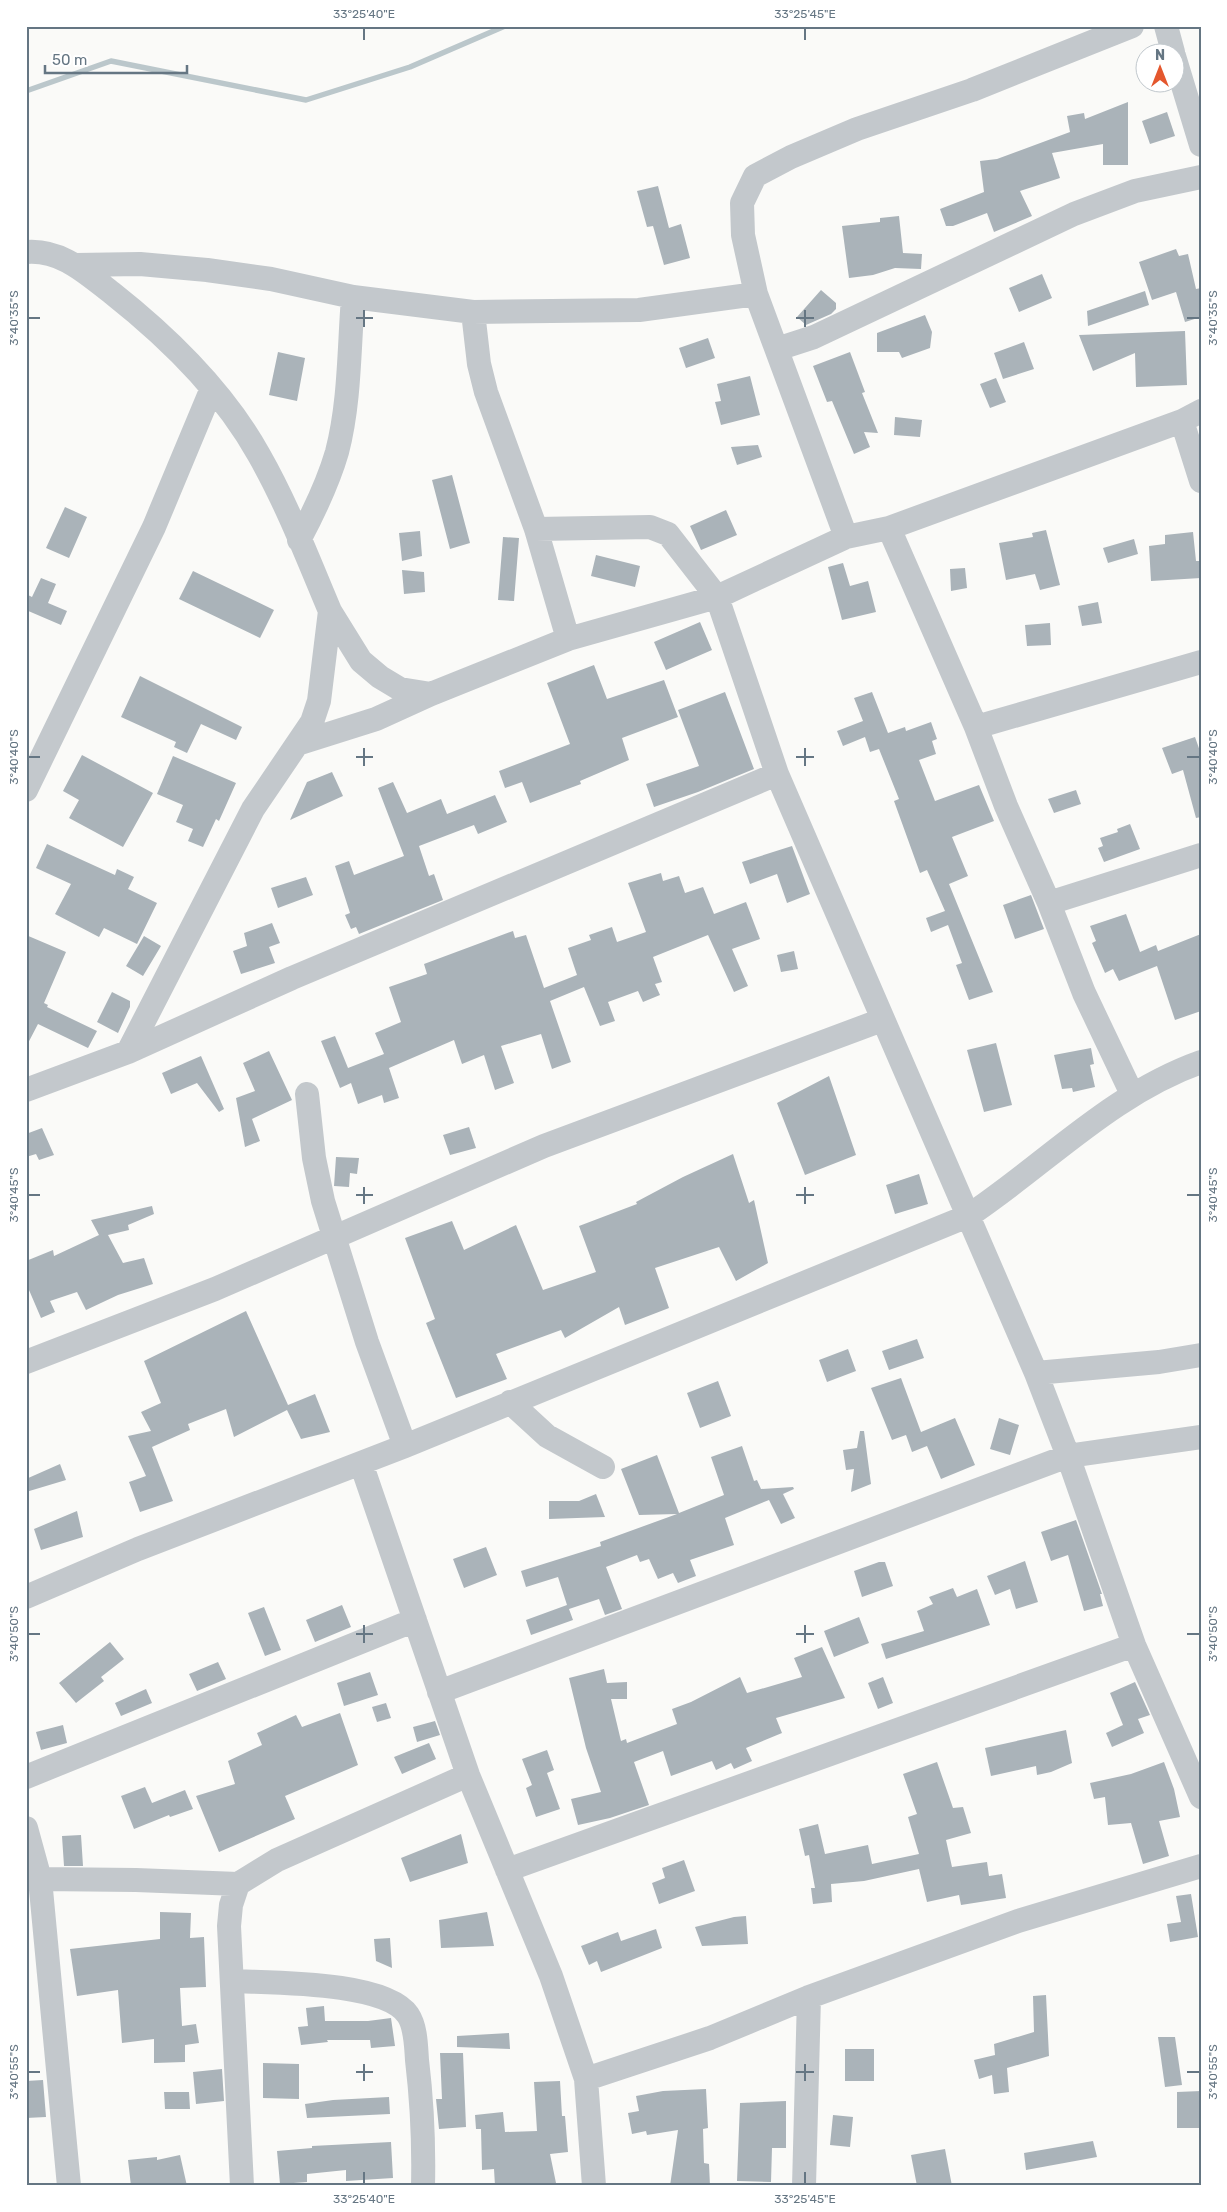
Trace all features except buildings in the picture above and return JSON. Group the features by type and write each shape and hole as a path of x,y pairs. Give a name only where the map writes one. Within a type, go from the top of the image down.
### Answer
{"street":[{"path":"846,537 756,294 743,235 742,203 755,176 791,157 857,129 972,90 1132,26"},
{"path":"1166,26 1171,42"},
{"path":"1184,88 1201,145"},
{"path":"777,349 814,337 1074,214 1135,191 1201,177"},
{"path":"26,252 43,251 76,265 148,322 212,388 259,455 300,540 330,611 361,661 380,677 400,689 431,694"},
{"path":"76,265 140,264 207,270 271,279 353,297 473,312 639,310 756,294"},
{"path":"300,540 322,495 336,452 345,412 353,297"},
{"path":"473,312 479,364 486,392 536,529 568,639"},
{"path":"26,790 154,527 212,388"},
{"path":"300,743 376,719 431,694 568,639 718,597 846,537 889,528 1191,416 1201,481"},
{"path":"536,529 650,526 668,534 718,597 777,774 1036,1373 1068,1456 1134,1645 1201,1797"},
{"path":"889,528 976,727 1006,806 1049,902 1084,993 1132,1094"},
{"path":"128,1052 253,809 272,778 300,743 312,722 319,701 330,611"},
{"path":"976,727 1201,662"},
{"path":"26,1090 128,1052 292,978 777,774"},
{"path":"1049,902 1201,855"},
{"path":"26,1362 215,1289 544,1146 882,1020"},
{"path":"26,1597 138,1549 405,1446 968,1216 1001,1194 1082,1128 1132,1094 1172,1072 1201,1062"},
{"path":"307,1094 314,1158 323,1201 367,1342 405,1446"},
{"path":"1036,1373 1159,1362 1201,1355"},
{"path":"510,1402 547,1436 603,1467"},
{"path":"439,1692 1068,1456 1201,1437"},
{"path":"361,1463 468,1776 551,1976 586,2078 594,2186"},
{"path":"26,1777 415,1620"},
{"path":"507,1870 1134,1645"},
{"path":"40,1879 238,1884 277,1860 468,1776"},
{"path":"26,1828 40,1879 69,2186"},
{"path":"586,2078 710,2038 809,1997 1018,1921 1201,1866"},
{"path":"238,1884 231,1905 229,1926 242,2186"},
{"path":"232,1981 307,1984 364,1991 387,1999 408,2015 415,2035 422,2102 424,2186"},
{"path":"804,2186 809,1997"}],"waterway":[{"path":"26,91 111,61 306,100 410,67 505,26"}]}
